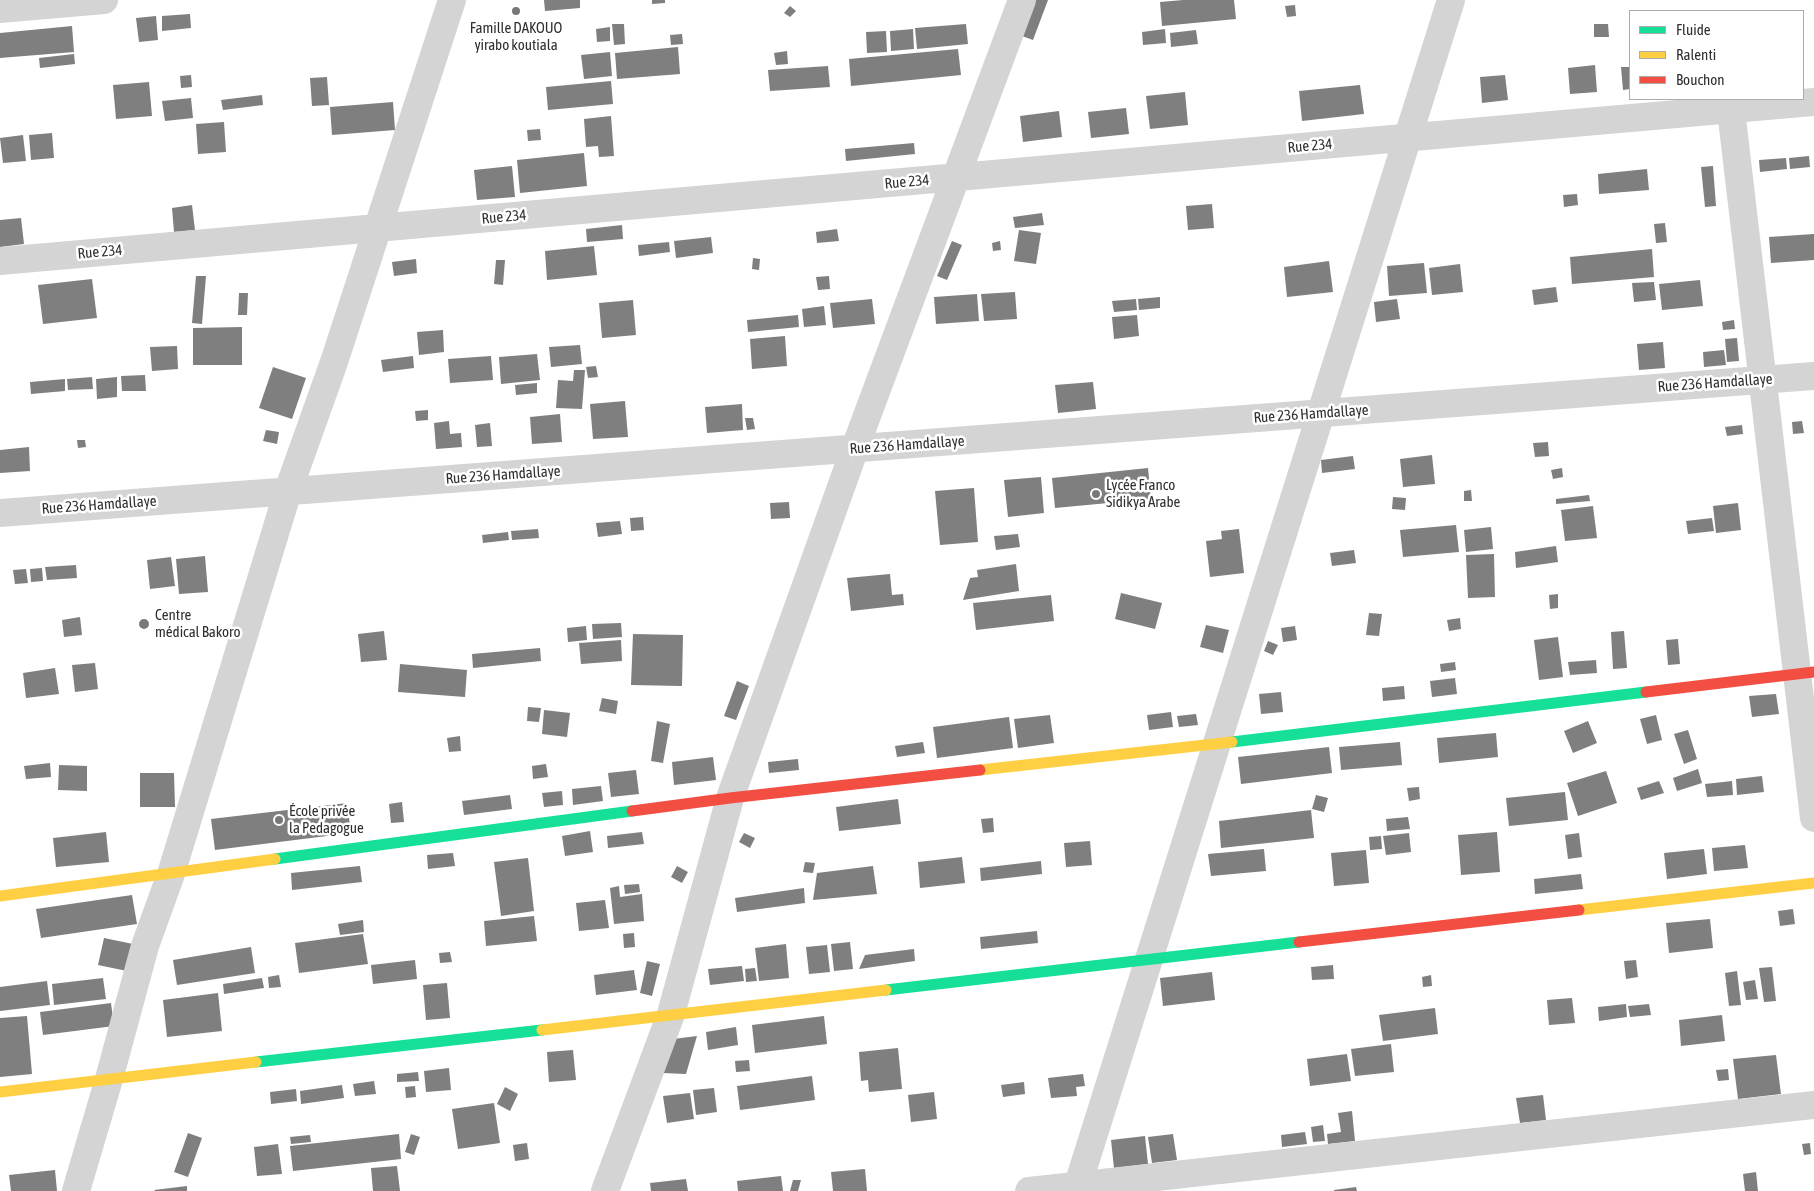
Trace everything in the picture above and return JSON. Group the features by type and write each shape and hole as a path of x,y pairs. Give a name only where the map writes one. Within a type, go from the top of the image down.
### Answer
{"street":[{"path":"0,9 104,0"},
{"path":"76,1191 145,946 171,874 288,491 334,362 452,0"},
{"path":"605,1191 671,1014 730,798 855,448 1022,0"},
{"path":"1077,1188 1151,959 1216,744 1451,0"},
{"name":"Rue 234","path":"0,261 1814,102"},
{"path":"1731,110 1763,380 1805,673 1814,818"},
{"name":"Rue 236 Hamdallaye","path":"0,513 1814,376"},
{"path":"0,896 730,798 1216,744 1805,673"},
{"path":"0,1092 1814,882"},
{"path":"1028,1191 1077,1188 1814,1105"}],"building":[{"path":"544,0 580,0 580,8 545,11"},
{"path":"652,0 665,0 665,3 652,4"},
{"path":"1035,0 1048,0 1033,40 1022,36"},
{"path":"1234,0 1236,19 1162,26 1160,2"},
{"path":"1295,5 1296,16 1287,17 1285,6"},
{"path":"790,6 796,11 790,17 784,13"},
{"path":"190,14 191,28 162,31 162,16"},
{"path":"156,16 158,40 139,42 136,18"},
{"path":"612,24 624,24 625,44 614,45"},
{"path":"966,24 968,44 917,49 915,28"},
{"path":"1594,24 1608,24 1609,37 1594,37"},
{"path":"72,26 74,52 0,58 0,33"},
{"path":"610,27 610,41 597,42 596,29"},
{"path":"913,29 914,49 891,51 890,31"},
{"path":"1165,29 1166,43 1143,45 1142,32"},
{"path":"1196,30 1198,44 1171,47 1170,33"},
{"path":"886,31 887,52 867,53 866,32"},
{"path":"682,34 683,44 671,45 670,35"},
{"path":"678,47 680,74 617,79 615,53"},
{"path":"958,49 961,75 851,86 849,59"},
{"path":"787,51 788,64 776,65 774,53"},
{"path":"610,52 612,76 584,79 581,55"},
{"path":"74,54 75,64 40,68 39,58"},
{"path":"1595,65 1597,92 1570,94 1568,68"},
{"path":"828,66 830,87 770,91 768,70"},
{"path":"1621,67 1629,67 1629,89 1623,90"},
{"path":"191,75 192,87 181,88 180,76"},
{"path":"1505,75 1508,100 1482,103 1480,77"},
{"path":"327,77 329,105 312,106 310,78"},
{"path":"611,81 613,104 548,110 546,87"},
{"path":"149,82 152,116 116,119 113,85"},
{"path":"1360,85 1364,114 1302,121 1299,91"},
{"path":"1185,92 1188,125 1150,129 1146,96"},
{"path":"262,95 263,105 223,110 221,100"},
{"path":"191,98 193,118 165,121 162,101"},
{"path":"393,102 395,130 332,135 330,107"},
{"path":"1126,108 1129,134 1091,138 1088,112"},
{"path":"1059,111 1062,137 1023,142 1020,116"},
{"path":"611,116 614,156 599,157 598,146 586,147 584,119"},
{"path":"224,122 226,152 198,154 196,124"},
{"path":"540,129 541,140 528,141 527,130"},
{"path":"52,133 54,158 31,160 29,135"},
{"path":"23,135 26,161 3,163 0,138"},
{"path":"914,143 915,154 846,161 845,149"},
{"path":"584,153 587,186 520,193 517,160"},
{"path":"1809,156 1810,167 1790,169 1789,158"},
{"path":"1786,158 1787,169 1760,172 1759,160"},
{"path":"512,166 515,197 477,200 474,170"},
{"path":"1713,166 1716,206 1705,207 1701,167"},
{"path":"1647,169 1649,190 1599,194 1598,174"},
{"path":"1577,194 1578,205 1564,207 1563,195"},
{"path":"1212,204 1214,228 1188,230 1186,206"},
{"path":"192,205 195,230 174,232 172,208"},
{"path":"1042,213 1044,225 1015,228 1013,217"},
{"path":"21,218 24,244 0,247 0,220"},
{"path":"1665,223 1667,242 1656,243 1654,224"},
{"path":"622,225 623,239 587,242 586,229"},
{"path":"837,229 839,241 817,243 816,232"},
{"path":"1019,230 1041,233 1036,264 1014,261"},
{"path":"1814,234 1814,260 1771,263 1769,237"},
{"path":"711,237 713,253 676,258 674,241"},
{"path":"952,241 962,245 947,280 937,276"},
{"path":"1000,241 1001,250 993,251 992,243"},
{"path":"669,242 670,252 639,256 638,245"},
{"path":"594,246 597,275 547,280 545,251"},
{"path":"1652,249 1654,277 1572,284 1570,257"},
{"path":"753,258 760,259 759,270 752,269"},
{"path":"416,259 417,273 394,276 392,262"},
{"path":"496,260 505,260 503,285 494,284"},
{"path":"1329,261 1333,292 1287,297 1284,267"},
{"path":"1424,263 1427,293 1389,296 1387,266"},
{"path":"1460,264 1463,292 1432,295 1429,268"},
{"path":"196,276 206,276 202,324 192,323"},
{"path":"829,276 830,289 818,290 816,277"},
{"path":"92,279 97,318 43,324 38,285"},
{"path":"1700,280 1703,306 1662,310 1659,284"},
{"path":"1654,282 1656,300 1634,302 1632,283"},
{"path":"1556,287 1558,302 1534,305 1532,290"},
{"path":"1015,292 1017,319 984,321 981,294"},
{"path":"239,293 248,293 247,315 238,315"},
{"path":"977,294 979,321 936,324 934,297"},
{"path":"1160,297 1160,308 1139,310 1138,299"},
{"path":"872,299 875,324 833,328 830,303"},
{"path":"1136,299 1137,310 1114,312 1112,301"},
{"path":"1397,299 1400,319 1376,322 1374,302"},
{"path":"633,300 636,335 602,338 599,303"},
{"path":"824,306 826,325 804,327 802,309"},
{"path":"798,315 799,327 748,332 747,320"},
{"path":"1137,315 1139,336 1114,339 1112,317"},
{"path":"1734,320 1735,329 1723,330 1722,322"},
{"path":"242,327 242,365 193,365 193,328"},
{"path":"443,330 444,352 419,355 417,332"},
{"path":"785,336 787,366 752,369 750,339"},
{"path":"1737,338 1739,361 1727,362 1725,339"},
{"path":"1663,342 1665,368 1639,370 1637,344"},
{"path":"580,345 582,364 551,367 549,347"},
{"path":"177,346 178,369 152,371 150,347"},
{"path":"1724,350 1726,365 1704,367 1703,352"},
{"path":"537,354 540,380 501,384 499,357"},
{"path":"413,356 414,368 383,372 381,360"},
{"path":"491,356 493,380 450,383 448,359"},
{"path":"596,366 598,377 588,378 586,367"},
{"path":"273,367 306,378 292,419 259,408"},
{"path":"574,370 585,370 582,409 556,408 558,380 573,381"},
{"path":"145,375 146,391 122,391 121,376"},
{"path":"92,377 93,389 68,390 67,379"},
{"path":"117,377 117,397 97,399 96,379"},
{"path":"65,379 65,391 31,394 30,382"},
{"path":"1093,382 1096,409 1058,413 1055,385"},
{"path":"537,383 537,393 516,395 515,385"},
{"path":"625,401 628,437 593,439 590,404"},
{"path":"742,404 743,430 707,433 705,407"},
{"path":"428,410 428,420 416,421 415,411"},
{"path":"560,414 562,442 532,444 530,417"},
{"path":"745,418 753,418 755,429 747,430"},
{"path":"449,421 450,434 461,433 462,447 436,449 434,423"},
{"path":"1802,421 1804,433 1793,434 1792,422"},
{"path":"490,423 492,446 477,447 475,425"},
{"path":"1742,425 1743,434 1727,436 1725,427"},
{"path":"266,430 279,432 277,444 263,441"},
{"path":"77,440 85,440 86,447 78,448"},
{"path":"1548,442 1549,456 1535,457 1533,443"},
{"path":"29,447 30,471 0,473 0,450"},
{"path":"1432,455 1435,484 1403,487 1400,459"},
{"path":"1353,456 1355,469 1322,473 1321,460"},
{"path":"1148,468 1151,499 1055,508 1052,478"},
{"path":"1562,468 1563,477 1553,479 1551,470"},
{"path":"1041,477 1044,513 1008,517 1004,480"},
{"path":"974,488 978,542 940,545 935,491"},
{"path":"1471,490 1472,501 1464,501 1464,491"},
{"path":"1589,495 1590,501 1556,504 1556,499"},
{"path":"1393,497 1406,498 1405,510 1392,509"},
{"path":"789,502 790,518 771,519 770,503"},
{"path":"1738,503 1741,530 1716,533 1713,506"},
{"path":"1593,506 1597,538 1565,541 1561,510"},
{"path":"643,517 644,530 631,531 630,518"},
{"path":"1712,518 1714,531 1688,534 1686,521"},
{"path":"620,521 622,534 598,537 596,523"},
{"path":"1456,525 1459,552 1403,557 1400,530"},
{"path":"1491,527 1493,549 1466,552 1464,530"},
{"path":"538,529 539,538 512,540 511,531"},
{"path":"1239,529 1244,573 1210,577 1206,541 1222,539 1221,531"},
{"path":"508,532 509,540 483,543 482,535"},
{"path":"1018,534 1020,547 996,550 994,536"},
{"path":"1556,546 1558,562 1516,568 1515,552"},
{"path":"1354,550 1356,563 1332,566 1330,553"},
{"path":"1494,554 1495,597 1468,598 1466,555"},
{"path":"205,556 208,592 179,594 176,559"},
{"path":"171,557 175,586 150,589 147,560"},
{"path":"1016,564 1019,591 963,600 970,578 978,577 977,570"},
{"path":"76,565 77,578 47,580 45,567"},
{"path":"42,568 43,581 31,582 30,569"},
{"path":"26,569 28,583 15,584 13,570"},
{"path":"890,574 892,595 903,594 904,605 851,611 847,578"},
{"path":"1121,593 1162,603 1155,629 1115,619"},
{"path":"1558,594 1558,608 1550,609 1549,595"},
{"path":"1051,595 1054,621 976,630 973,603"},
{"path":"1369,613 1382,614 1379,636 1366,635"},
{"path":"80,617 82,635 64,637 62,620"},
{"path":"1460,618 1461,629 1449,631 1447,620"},
{"path":"621,623 622,637 593,639 592,624"},
{"path":"1206,625 1229,630 1223,653 1200,647"},
{"path":"586,626 587,640 568,642 567,628"},
{"path":"1295,626 1297,640 1283,642 1281,628"},
{"path":"384,631 387,660 361,662 358,634"},
{"path":"1624,631 1627,668 1613,669 1611,632"},
{"path":"633,634 683,635 682,686 631,685"},
{"path":"1558,637 1563,677 1539,680 1534,640"},
{"path":"1678,639 1680,664 1668,665 1666,640"},
{"path":"621,640 622,661 581,664 579,643"},
{"path":"1268,641 1278,645 1273,655 1264,651"},
{"path":"540,648 541,661 473,668 472,654"},
{"path":"1596,660 1597,673 1570,675 1568,662"},
{"path":"1455,662 1456,670 1441,672 1440,664"},
{"path":"95,663 98,689 75,692 72,665"},
{"path":"400,664 467,670 465,697 398,692"},
{"path":"55,668 59,694 26,698 23,673"},
{"path":"1455,678 1457,694 1432,697 1430,681"},
{"path":"737,681 749,686 736,720 724,716"},
{"path":"1404,686 1405,699 1383,701 1382,688"},
{"path":"1281,692 1283,712 1261,714 1259,694"},
{"path":"1776,694 1779,714 1752,717 1749,696"},
{"path":"602,698 618,701 616,714 599,711"},
{"path":"528,707 541,708 539,722 527,721"},
{"path":"544,710 570,713 567,737 542,734"},
{"path":"1171,712 1173,727 1149,730 1147,715"},
{"path":"1196,714 1198,725 1179,727 1177,716"},
{"path":"1050,715 1054,743 1018,748 1014,719"},
{"path":"1656,715 1662,740 1647,744 1640,719"},
{"path":"1009,717 1013,748 937,758 933,727"},
{"path":"657,721 670,724 663,763 651,761"},
{"path":"1588,721 1597,743 1573,753 1564,731"},
{"path":"1688,730 1697,759 1684,764 1674,734"},
{"path":"1496,733 1498,757 1439,763 1437,738"},
{"path":"460,736 461,751 449,752 447,738"},
{"path":"923,742 925,753 897,757 895,746"},
{"path":"1400,742 1402,765 1341,770 1339,747"},
{"path":"1329,747 1332,773 1241,784 1238,757"},
{"path":"713,757 716,780 674,785 672,762"},
{"path":"798,759 799,770 769,773 768,762"},
{"path":"50,763 51,777 26,779 24,766"},
{"path":"546,764 548,777 533,779 532,766"},
{"path":"59,765 87,766 87,791 58,790"},
{"path":"1698,769 1702,783 1677,791 1673,778"},
{"path":"636,770 639,794 611,797 608,773"},
{"path":"1606,771 1617,803 1578,816 1567,783"},
{"path":"140,773 174,773 175,807 140,807"},
{"path":"1762,776 1764,792 1737,795 1736,779"},
{"path":"1659,781 1664,793 1641,800 1637,788"},
{"path":"1732,781 1733,795 1707,797 1705,784"},
{"path":"601,786 603,801 573,805 572,789"},
{"path":"1419,787 1420,799 1409,801 1407,788"},
{"path":"562,791 563,805 544,807 542,793"},
{"path":"1565,792 1568,820 1509,826 1506,798"},
{"path":"510,795 512,809 464,815 462,801"},
{"path":"1316,795 1328,798 1324,812 1312,809"},
{"path":"898,799 901,824 839,831 836,807"},
{"path":"402,802 404,822 391,823 389,804"},
{"path":"347,803 351,833 215,850 211,819"},
{"path":"1311,810 1314,838 1221,848 1219,821"},
{"path":"1408,817 1410,829 1387,831 1386,819"},
{"path":"993,818 994,832 983,833 981,819"},
{"path":"590,831 593,852 565,856 562,836"},
{"path":"106,832 109,862 56,867 53,838"},
{"path":"642,832 644,844 608,848 607,836"},
{"path":"1497,832 1500,872 1461,875 1458,835"},
{"path":"744,833 755,838 750,848 739,842"},
{"path":"1409,833 1411,852 1386,855 1383,836"},
{"path":"1579,833 1582,857 1568,859 1565,835"},
{"path":"1381,836 1382,849 1370,850 1369,837"},
{"path":"1090,841 1092,865 1066,867 1064,843"},
{"path":"1745,845 1748,868 1714,871 1712,848"},
{"path":"1264,849 1266,871 1211,876 1208,854"},
{"path":"1704,849 1707,874 1667,879 1664,853"},
{"path":"1366,850 1369,883 1334,886 1331,853"},
{"path":"453,853 455,866 428,869 427,855"},
{"path":"962,857 965,883 920,888 918,862"},
{"path":"528,858 534,911 501,916 494,862"},
{"path":"1041,861 1042,874 981,881 980,868"},
{"path":"805,862 815,863 813,873 803,872"},
{"path":"360,866 362,882 292,890 291,873"},
{"path":"677,866 688,872 682,883 671,877"},
{"path":"873,866 877,894 813,900 817,873"},
{"path":"1581,874 1583,889 1535,894 1534,879"},
{"path":"639,884 640,892 625,894 624,885"},
{"path":"619,886 620,897 642,894 644,921 614,924 610,888"},
{"path":"804,888 805,903 737,912 735,898"},
{"path":"132,895 137,924 41,938 36,909"},
{"path":"605,900 609,928 579,931 576,903"},
{"path":"1793,909 1795,924 1780,926 1778,911"},
{"path":"534,916 537,941 486,946 484,921"},
{"path":"1710,919 1713,948 1669,953 1666,923"},
{"path":"363,920 364,932 340,935 338,924"},
{"path":"1037,931 1038,943 981,949 980,937"},
{"path":"634,933 635,947 624,948 623,934"},
{"path":"363,934 368,964 299,973 295,943"},
{"path":"104,938 133,944 127,971 98,965"},
{"path":"850,942 853,969 834,971 831,944"},
{"path":"786,944 789,978 759,981 755,948"},
{"path":"827,945 830,972 809,974 806,947"},
{"path":"251,947 255,973 177,985 173,960"},
{"path":"914,949 915,961 859,969 865,955"},
{"path":"450,952 452,962 440,963 439,953"},
{"path":"415,960 417,979 373,984 371,965"},
{"path":"1636,960 1638,977 1626,979 1624,961"},
{"path":"647,961 660,964 652,996 640,993"},
{"path":"1333,965 1334,979 1312,980 1311,967"},
{"path":"742,966 744,981 710,985 708,969"},
{"path":"1772,967 1776,1001 1764,1002 1759,968"},
{"path":"755,968 757,981 746,982 745,969"},
{"path":"634,970 637,990 596,995 594,975"},
{"path":"1737,971 1741,1005 1729,1006 1725,973"},
{"path":"1212,972 1215,1000 1163,1006 1160,978"},
{"path":"279,975 281,987 269,988 268,977"},
{"path":"1431,975 1432,986 1423,987 1422,977"},
{"path":"103,978 106,999 54,1005 52,984"},
{"path":"262,978 264,988 224,994 223,984"},
{"path":"1755,980 1758,999 1746,1000 1743,982"},
{"path":"47,981 50,1005 0,1011 0,987"},
{"path":"447,983 450,1018 426,1020 423,985"},
{"path":"218,993 222,1031 167,1037 163,1000"},
{"path":"1572,998 1575,1023 1549,1025 1547,1000"},
{"path":"111,1003 114,1026 43,1035 40,1012"},
{"path":"1626,1004 1627,1017 1599,1021 1598,1007"},
{"path":"1649,1004 1651,1015 1630,1017 1628,1006"},
{"path":"1435,1008 1438,1034 1383,1041 1379,1015"},
{"path":"1722,1015 1725,1041 1681,1046 1679,1020"},
{"path":"27,1016 32,1074 0,1077 0,1018"},
{"path":"824,1016 827,1044 755,1053 752,1025"},
{"path":"736,1027 738,1045 708,1050 706,1032"},
{"path":"697,1036 686,1074 662,1073 673,1039"},
{"path":"1391,1044 1394,1072 1355,1076 1351,1049"},
{"path":"898,1048 902,1089 869,1092 868,1080 861,1081 859,1052"},
{"path":"573,1050 576,1080 549,1082 547,1052"},
{"path":"1347,1054 1351,1081 1310,1086 1307,1059"},
{"path":"1776,1055 1781,1094 1738,1099 1733,1059"},
{"path":"749,1060 750,1071 736,1072 735,1061"},
{"path":"449,1068 451,1090 426,1092 424,1071"},
{"path":"1728,1069 1729,1080 1718,1081 1716,1070"},
{"path":"418,1072 419,1081 397,1082 397,1074"},
{"path":"1083,1074 1085,1086 1076,1087 1077,1096 1051,1098 1048,1078"},
{"path":"812,1076 815,1100 740,1110 737,1086"},
{"path":"374,1081 376,1094 355,1096 353,1084"},
{"path":"1024,1082 1025,1094 1003,1097 1001,1085"},
{"path":"342,1085 344,1098 301,1104 300,1091"},
{"path":"415,1086 416,1097 406,1098 405,1087"},
{"path":"505,1087 518,1094 510,1111 497,1104"},
{"path":"714,1088 717,1112 696,1115 693,1090"},
{"path":"296,1089 297,1101 271,1104 270,1092"},
{"path":"934,1092 937,1119 911,1122 908,1095"},
{"path":"690,1093 694,1119 667,1123 663,1096"},
{"path":"1543,1095 1546,1120 1520,1123 1516,1098"},
{"path":"494,1103 500,1143 458,1149 452,1109"},
{"path":"1352,1111 1355,1141 1328,1144 1327,1134 1341,1132 1338,1113"},
{"path":"1323,1125 1325,1141 1313,1142 1311,1127"},
{"path":"1305,1132 1307,1144 1282,1147 1281,1135"},
{"path":"188,1133 202,1138 188,1177 174,1172"},
{"path":"399,1134 401,1159 293,1171 290,1146"},
{"path":"411,1134 420,1137 414,1155 405,1152"},
{"path":"1173,1134 1177,1160 1152,1163 1148,1137"},
{"path":"310,1135 311,1142 291,1144 290,1137"},
{"path":"1145,1136 1148,1164 1114,1168 1111,1140"},
{"path":"527,1143 529,1159 515,1161 513,1145"},
{"path":"1810,1143 1811,1154 1804,1155 1802,1144"},
{"path":"278,1144 282,1174 257,1176 254,1147"},
{"path":"397,1166 400,1191 373,1191 371,1168"},
{"path":"865,1169 867,1191 833,1191 831,1172"},
{"path":"55,1170 57,1191 11,1191 9,1175"},
{"path":"1756,1172 1758,1191 1745,1191 1743,1174"},
{"path":"781,1176 783,1191 738,1191 737,1181"},
{"path":"686,1179 688,1191 651,1191 650,1183"},
{"path":"793,1180 801,1180 798,1191 790,1191"},
{"path":"187,1186 187,1191 154,1190"},
{"path":"1356,1187 1357,1191 1334,1191 1334,1190"}],"traffic: fast":[{"path":"1232,742 1646,692"},
{"path":"275,859 632,811"},
{"path":"886,990 1299,942"},
{"path":"256,1062 542,1030"}],"traffic: slow":[{"path":"980,770 1232,742"},
{"path":"0,896 275,859"},
{"path":"1579,910 1814,883"},
{"path":"542,1030 886,990"},
{"path":"0,1092 256,1062"}],"traffic: jam":[{"path":"1646,692 1814,672"},
{"path":"632,811 980,770"},
{"path":"1299,942 1579,910"}],"place":[{"name":"Famille DAKOUO yirabo koutiala","path":"516,11"},
{"name":"Lycée Franco Sidikya Arabe","path":"1096,494"},
{"name":"Centre médical Bakoro","path":"144,624"},
{"name":"École privée la Pedagogue","path":"279,820"}]}
